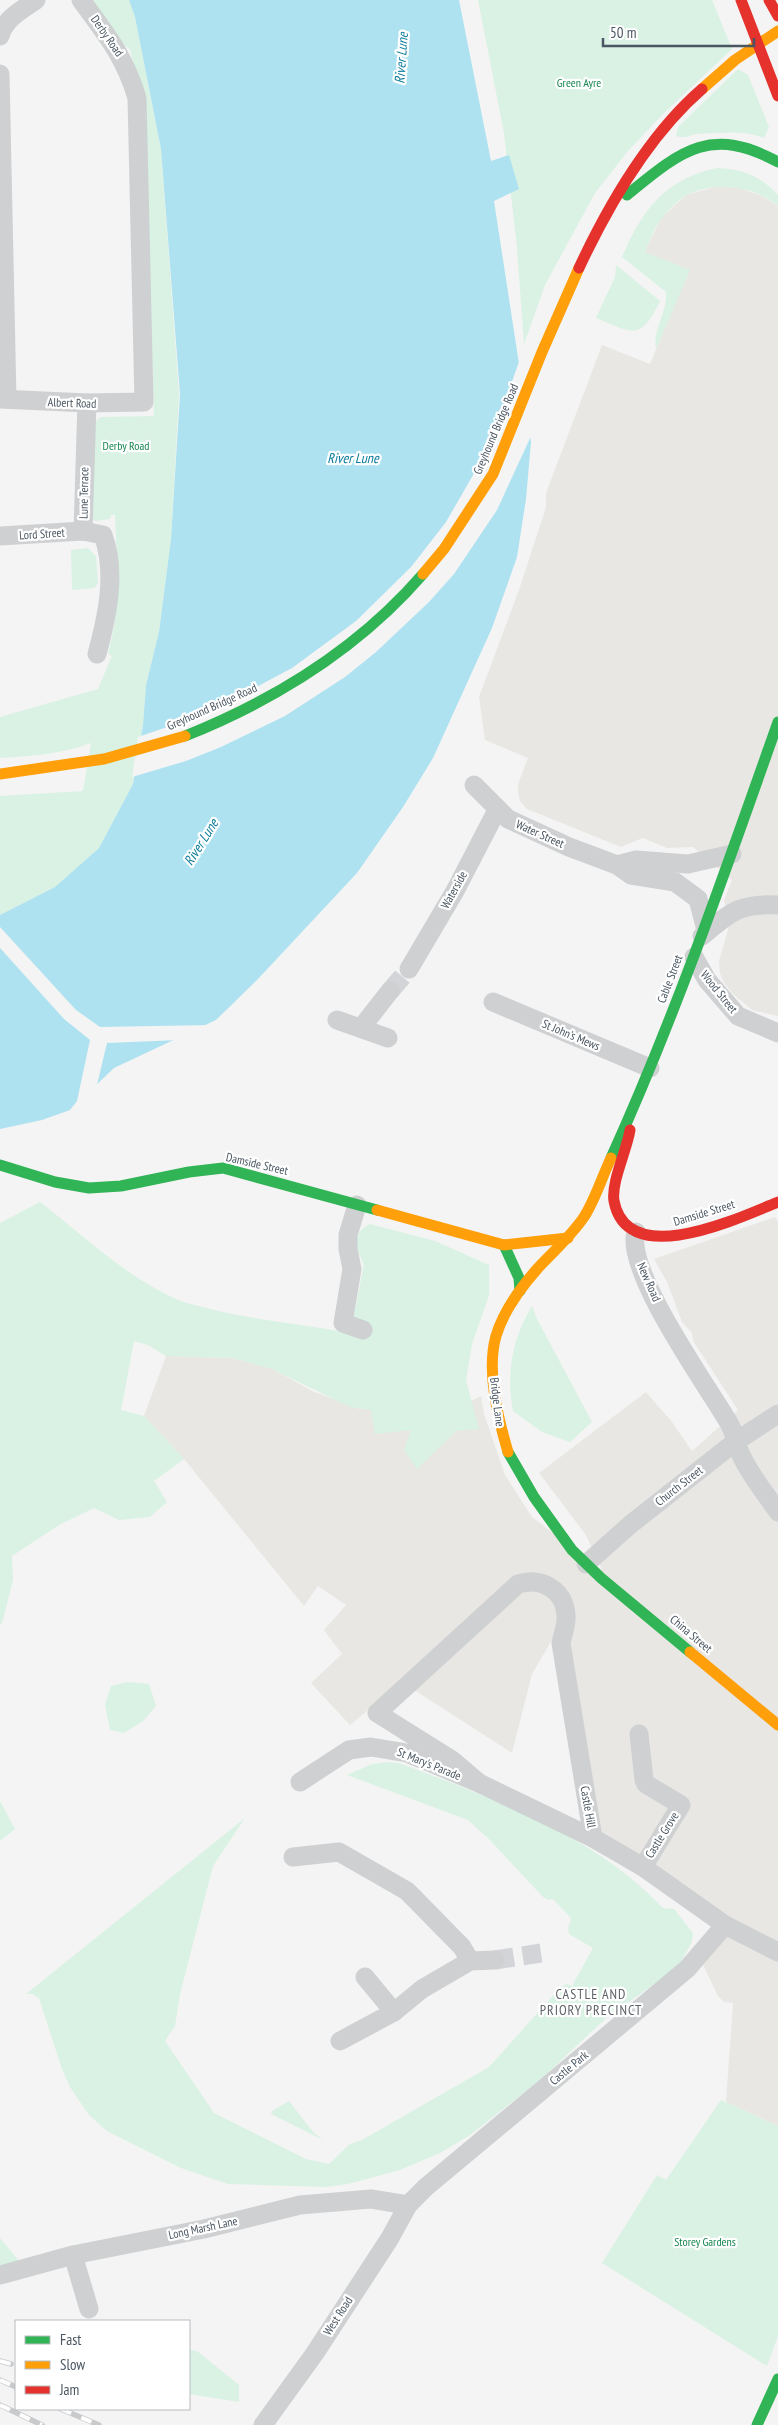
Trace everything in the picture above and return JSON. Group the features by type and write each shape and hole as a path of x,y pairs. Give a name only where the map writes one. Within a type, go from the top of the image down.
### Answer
{"main road":[{"path":"741,0 778,96"},
{"path":"769,0 778,16"},
{"name":"Greyhound Bridge Road","path":"0,774 54,768 120,756 173,740 224,720 270,696 344,648 413,587 462,526 494,472 541,354 587,249 630,175 678,112 727,65 756,43 778,31"},
{"path":"612,207 668,161 703,145 741,145 762,151 778,162"},
{"name":"Cable Street","path":"568,1238 590,1206 650,1068 694,958 778,722"},
{"path":"631,1113 626,1153 614,1200 622,1219 636,1232"},
{"name":"Damside Street","path":"0,1165 59,1185 90,1188 110,1187 184,1172 223,1168 504,1245 568,1238"},
{"name":"Damside Street","path":"636,1232 660,1237 687,1234 778,1202"},
{"name":"Bridge Lane","path":"568,1238 537,1269 520,1291 496,1336 492,1366 497,1416 501,1434 520,1477 572,1550 586,1564"},
{"path":"504,1245 519,1278 520,1291"},
{"name":"China Street","path":"586,1564 778,1725"},
{"path":"757,2425 778,2379"}],"street":[{"path":"0,36 2,29 11,18 36,0"},
{"name":"Derby Road","path":"81,0 120,54 130,74 137,98 144,402"},
{"path":"0,74 4,399"},
{"name":"Albert Road","path":"4,399 87,403 144,402"},
{"name":"Lune Terrace","path":"87,403 83,531 103,535 107,546 109,590 107,619 97,654"},
{"name":"Lord Street","path":"0,536 83,531"},
{"name":"Water Street","path":"474,785 496,810 521,826 617,865 631,875 676,882 698,898 702,932"},
{"name":"Waterside","path":"409,969 455,891 496,810"},
{"path":"617,865 636,860 688,864 732,854"},
{"path":"702,932 743,907 758,904 778,905"},
{"name":"Wood Street","path":"694,958 707,980 738,1016 778,1033"},
{"path":"362,1028 390,991"},
{"name":"St John's Mews","path":"493,1002 650,1068"},
{"path":"337,1020 388,1038"},
{"path":"357,1205 348,1235 348,1249 352,1269 343,1324 363,1330"},
{"name":"New Road","path":"636,1232 634,1246 646,1281 687,1357 731,1426 741,1457 778,1512"},
{"name":"Church Street","path":"586,1564 631,1524 735,1442 778,1414"},
{"name":"St Mary's Parade","path":"479,1784 452,1760 377,1713 518,1584 531,1580"},
{"name":"Castle Hill","path":"531,1580 545,1583 554,1590 562,1600 566,1615 561,1642 593,1838 643,1867 725,1925 778,1952"},
{"name":"Castle Grove","path":"639,1734 646,1784 681,1805 643,1867"},
{"name":"St Mary's Parade","path":"300,1782 349,1750 371,1746 391,1749 479,1784 593,1838"},
{"path":"293,1857 339,1852 407,1891 462,1947 470,1961"},
{"name":"Castle Park","path":"408,2205 426,2187 687,1969 725,1925"},
{"path":"340,2041 394,2012 422,1989 470,1961 495,1960"},
{"path":"365,1978 394,2012"},
{"name":"Long Marsh Lane","path":"0,2275 73,2255 204,2229 300,2205 372,2199 408,2205"},
{"name":"West Road","path":"265,2423 315,2353 390,2238 408,2205"},
{"path":"73,2255 89,2309"}],"shaded area":[{"path":"718,186 739,188 762,196 778,206 778,1016 752,1010 733,994 724,983 720,973 719,961 729,926 724,900 732,880 693,847 667,848 643,838 621,847 527,809 520,801 518,784 528,758 485,740 479,697 520,587 546,507 546,493 602,345 650,364 689,270 644,252 661,218 686,195"},
{"path":"775,1217 778,1222 778,2126 726,2102 733,2003 724,2002 718,1996 703,1965 735,1921 600,1833 556,1633 532,1674 512,1753 402,1682 350,1725 311,1683 342,1654 324,1630 346,1605 318,1586 304,1606 184,1459 144,1416 166,1356 233,1358 273,1369 312,1391 360,1409 473,1400 481,1396 484,1414 505,1475 532,1517 602,1570 586,1535 539,1473 646,1392 672,1422 692,1451 738,1410 693,1341 692,1333 682,1322 667,1282 654,1259"}],"green space":[{"path":"89,0 129,0 135,17 161,149 179,394 171,539 159,632 146,685 143,725 133,784 99,848 55,887 0,915 0,796 83,791 91,743 58,752 0,758 0,717 98,689 112,656 108,653 115,619 117,567 115,515 111,515 110,519 95,521 91,519 94,427 97,420 101,417 154,416 148,229 140,90 130,49 121,43"},
{"name":"Green Ayre","path":"478,0 712,0 732,49 662,115 628,151 595,193 545,285 524,344 517,248 504,133"},
{"path":"738,69 748,75 769,127 764,138 756,135 732,133 676,136 678,127"},
{"path":"717,168 735,170 758,178 778,195 778,206 769,199 746,190 722,187 709,188 687,195 673,205 664,215 654,230 645,252 690,270 656,349 656,335 665,307 666,292 622,257 638,225 658,199 683,180"},
{"path":"616,265 660,301 647,323 634,331 596,318 615,277"},
{"path":"88,548 96,556 98,583 94,588 72,590 71,550"},
{"path":"40,1202 105,1255 140,1279 176,1299 241,1316 345,1332 355,1310 364,1264 357,1247 358,1237 360,1232 370,1224 435,1241 489,1265 489,1295 472,1344 466,1380 479,1429 456,1431 417,1469 404,1450 411,1430 375,1434 371,1410 350,1407 272,1369 233,1358 166,1356 148,1345 134,1341 121,1410 144,1416 184,1459 154,1481 167,1502 150,1517 119,1520 94,1508 59,1525 12,1556 13,1580 2,1623 0,1624 0,1223"},
{"path":"532,1306 537,1319 592,1422 570,1442 542,1432 513,1411 510,1383 512,1357 525,1318"},
{"path":"127,1682 149,1684 156,1706 143,1721 124,1733 110,1730 105,1705 111,1686"},
{"path":"388,1762 402,1764 507,1806 574,1840 606,1860 636,1882 663,1908 674,1909 693,1933 692,1942 678,1967 605,2019 540,2080 470,2135 440,2153 400,2170 348,2184 325,2187 228,2184 181,2168 107,2131 89,2115 70,2087 62,2069 39,1998 32,1994 26,1994 245,1818 213,1866 180,1994 175,2026 165,2041 214,2113 306,2159 329,2164 350,2144 362,2140 489,2067 560,1988 567,1984 572,1986 593,1948 569,1934 570,1917 553,1899 548,1900 543,1897 489,1839 468,1820 347,1775 372,1764"},
{"path":"0,1801 15,1829 0,1841"},
{"name":"Storey Gardens","path":"721,2100 778,2126 778,2336 767,2366 602,2263 657,2175 666,2180"},
{"path":"289,2101 313,2132 323,2140 271,2114 272,2111"},
{"path":"0,2238 19,2261 0,2268"},
{"path":"190,2350 197,2351 239,2385 239,2402 190,2394"}],"water":[{"name":"River Lune","path":"129,0 459,0 491,161 509,155 519,189 494,201 531,442 526,499 517,557 492,628 433,758 403,807 357,873 257,980 216,1020 114,1068 70,1110 42,1120 0,1129 0,915 55,887 99,848 133,784 143,725 146,685 159,632 171,539 180,394 161,149 135,17"}],"pier":[{"path":"520,359 532,434 497,510 454,574 429,602 376,652 345,677 285,716 221,747 186,761 132,777 138,737 208,713 292,668 356,621 411,567 446,522 480,463 492,438"},
{"path":"0,927 76,1010 100,1027 210,1025 216,1020 217,1022 180,1040 107,1043 96,1089 73,1111 70,1110 77,1101 90,1040 64,1019 0,948"}],"tunnel":[{"path":"390,991 409,969"},
{"path":"495,1960 541,1953"}],"railway":[{"path":"0,2361 11,2364"},
{"path":"0,2380 15,2387"},
{"path":"0,2405 42,2425"},
{"path":"63,2410 99,2425"}],"traffic: fast":[{"path":"627,195 664,166 681,155 697,148 733,145 754,151 778,162"},
{"path":"185,736 251,706 314,669 371,625 398,601 423,574"},
{"path":"611,1158 678,997 778,722"},
{"path":"0,1165 55,1182 89,1188 121,1186 189,1172 223,1168 377,1210"},
{"path":"504,1245 519,1278 520,1291"},
{"path":"508,1452 534,1497 572,1550 601,1578 690,1652"},
{"path":"757,2425 778,2379"}],"traffic: slow":[{"path":"702,89 735,60 778,31"},
{"path":"423,574 444,549 493,474 542,352 579,268"},
{"path":"0,774 104,759 185,736"},
{"path":"508,1452 494,1394 493,1350 499,1327 508,1309 526,1283 584,1217 611,1158"},
{"path":"377,1210 504,1245 568,1238"},
{"path":"690,1652 778,1725"}],"traffic: jam":[{"path":"741,0 778,96"},
{"path":"769,0 778,16"},
{"path":"579,268 603,220 632,172 665,127 702,89"},
{"path":"630,1130 617,1175 614,1201 623,1222 640,1233 661,1236 686,1234 738,1218 778,1202"}],"district":[{"name":"CASTLE AND PRIORY PRECINCT","path":"591,2002"}]}
